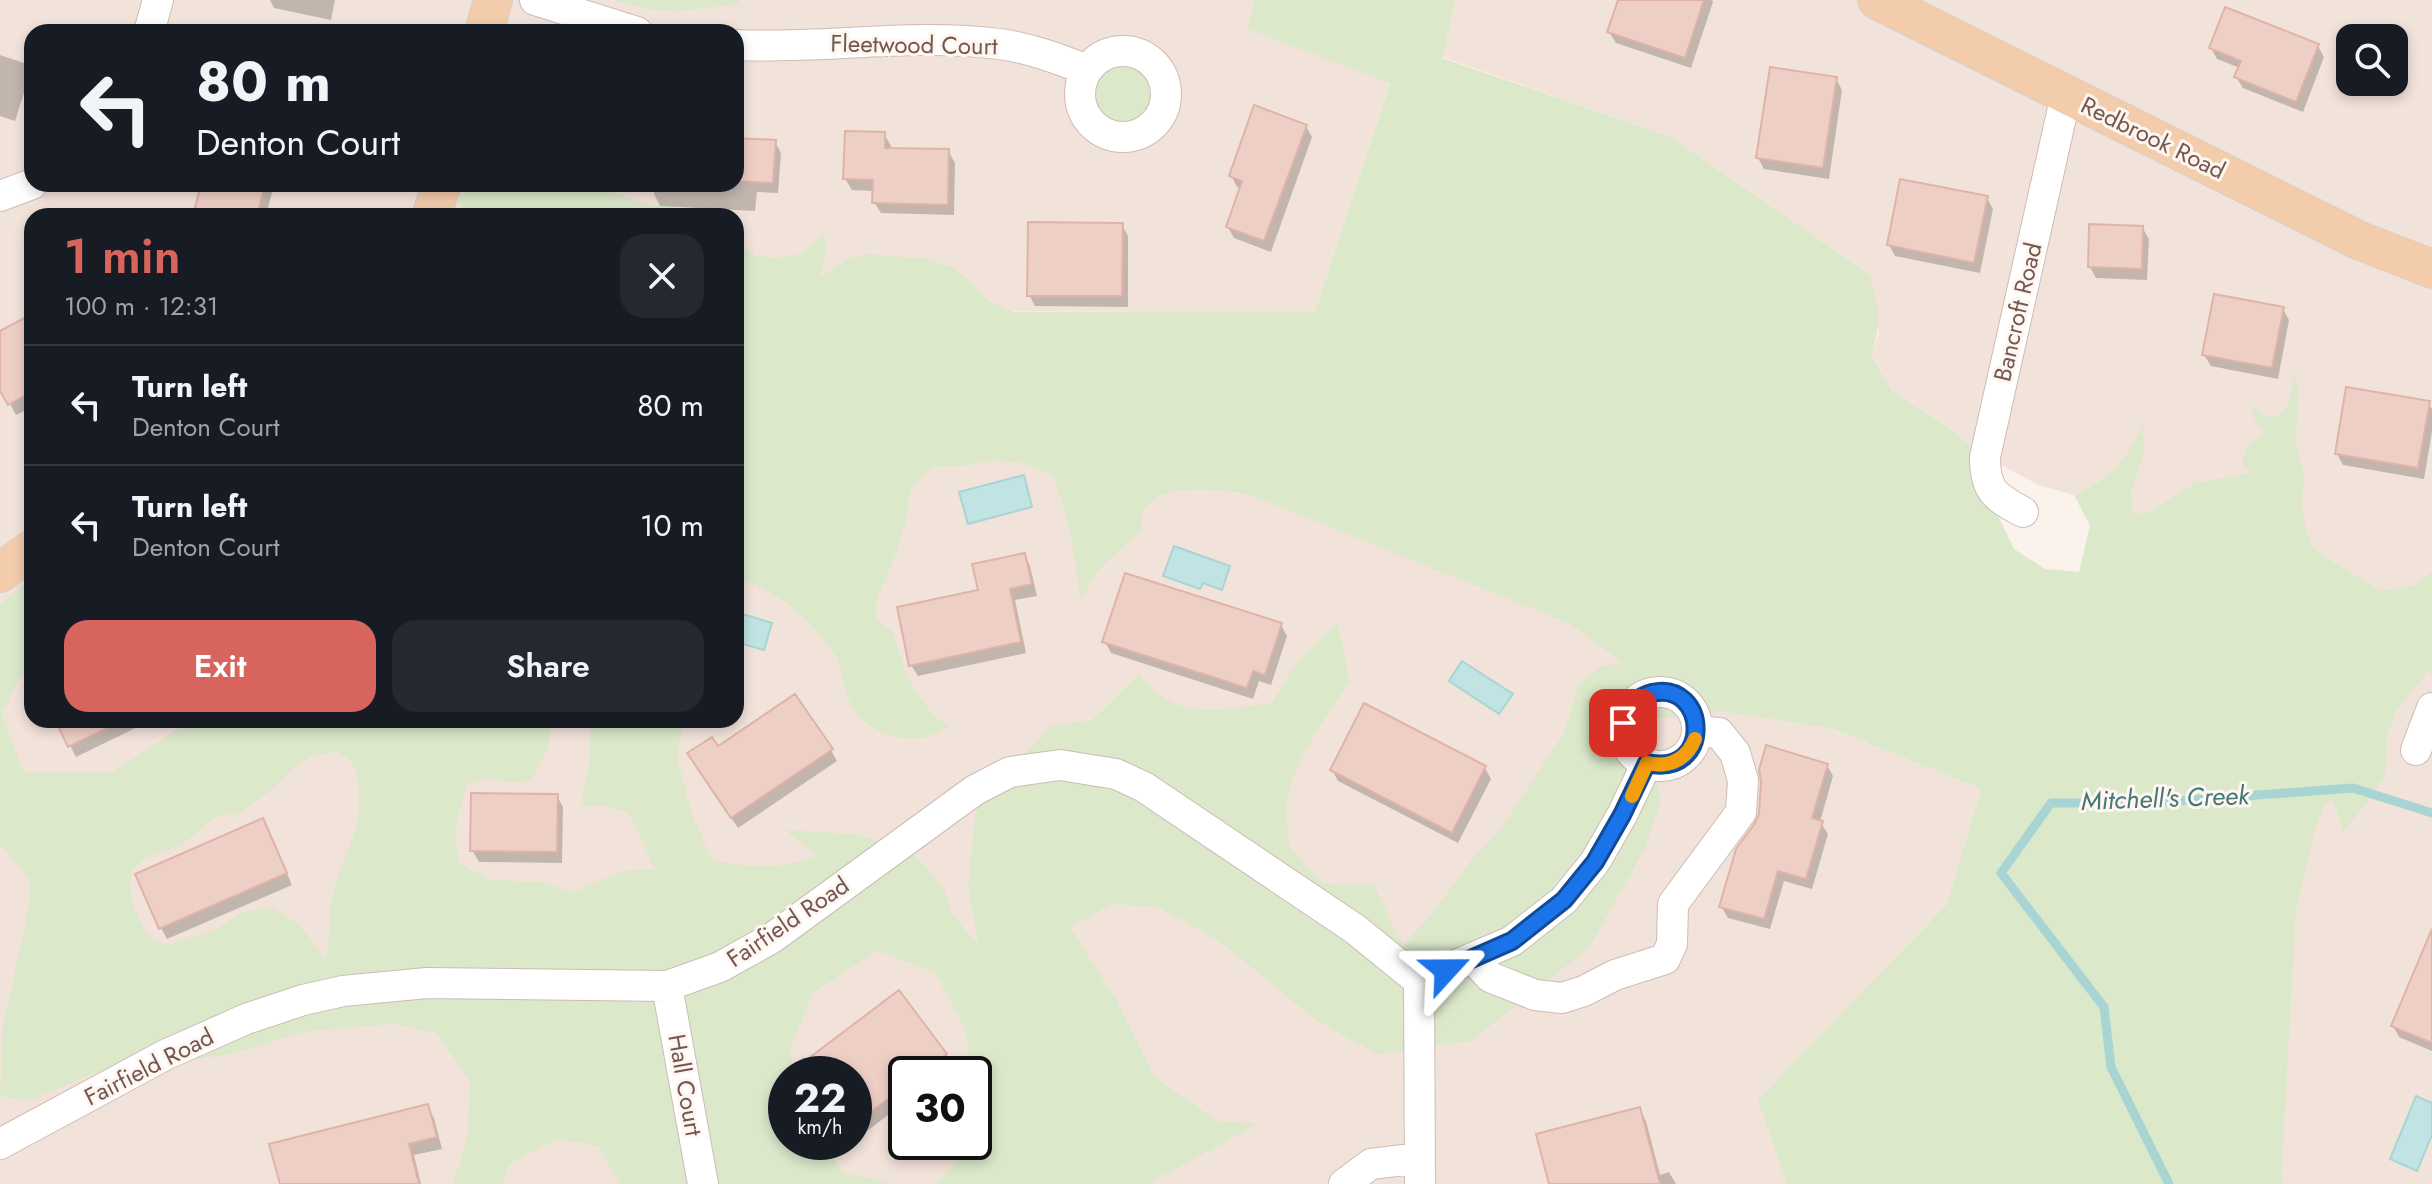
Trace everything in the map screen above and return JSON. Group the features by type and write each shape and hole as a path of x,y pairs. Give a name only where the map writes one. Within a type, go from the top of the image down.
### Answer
{"main road":[{"path":"486,24 493,0"},
{"name":"Redbrook Road","path":"1877,0 2358,240 2432,269"},
{"path":"0,573 24,555"}],"street":[{"path":"151,24 158,0"},
{"path":"535,0 612,24"},
{"name":"Fleetwood Court","path":"744,45 936,40 1000,44 1056,57 1087,70"},
{"name":"Bancroft Road","path":"2023,512 2001,500 1988,486 1985,457 2066,95"},
{"path":"0,196 24,187"},
{"path":"1659,692 1683,700 1692,710 1697,731 1694,742 1680,760 1658,766 1636,757 1623,735 1623,723 1627,710 1636,700 1659,692"},
{"path":"2416,750 2432,708"},
{"path":"1473,958 1490,977 1535,995 1562,998 1615,975 1665,959 1672,944 1673,904 1741,812 1743,780 1735,753 1719,733 1697,731"},
{"path":"1344,1184 1371,1164 1420,1171 1419,981 1512,941 1564,900 1595,862 1647,763"},
{"name":"Fairfield Road","path":"0,1144 165,1055 246,1019 303,1000 343,991 427,983 667,986 720,967 772,938 975,790 1010,772 1060,765 1116,774 1144,787 1355,929 1419,981"},
{"name":"Hall Court","path":"667,986 703,1184"}],"shaded area":[{"path":"0,0 1254,0 1247,29 1390,82 1315,312 802,311 744,293 744,208 24,208 24,728 744,728 744,501 916,439 1249,495 1981,789 1947,904 1759,1100 1787,1184 0,1184"},
{"path":"1456,0 2432,0 2432,1184 2280,1182 2312,611 2074,495 2039,485 1985,457 1952,430 1893,392 1871,354 1879,333 1869,274 1671,137 1442,57"}],"green space":[{"path":"614,0 737,0 741,4 679,11 645,9"},
{"path":"1254,0 1456,0 1442,58 1671,137 1869,274 1878,314 1871,355 1893,392 1952,430 1985,457 1985,489 2014,549 2045,569 2079,572 2090,526 2074,495 2116,468 2143,425 2144,451 2131,491 2132,514 2149,512 2195,483 2252,473 2243,465 2244,454 2253,442 2266,434 2254,418 2251,404 2265,417 2278,416 2289,404 2294,372 2298,389 2296,443 2304,478 2302,506 2311,545 2323,556 2381,591 2414,586 2432,572 2432,675 2428,671 2397,710 2387,735 2386,771 2370,800 2343,832 2333,799 2325,805 2315,829 2296,910 2281,1181 2285,1184 1787,1184 1758,1100 1947,904 1981,789 1830,728 1719,711 1646,720 1661,802 1646,846 1589,948 1471,1041 1377,1054 1316,1020 1218,940 1158,907 1112,904 1070,927 1115,998 1155,1078 1218,1121 1258,1124 1148,1184 936,1184 958,1160 992,1160 992,1056 969,1056 966,1031 935,972 877,951 813,993 791,1046 791,1056 768,1056 768,1160 835,1160 843,1173 886,1184 619,1184 599,1146 558,1139 509,1164 502,1184 453,1184 468,1136 470,1082 437,1033 393,1024 308,1031 226,1055 97,1072 29,1101 0,1096 3,1027 29,905 30,880 0,844 0,604 24,584 24,671 1,714 24,772 113,772 179,728 550,728 548,748 532,780 514,782 491,779 467,784 457,823 457,852 459,863 490,880 543,882 573,893 622,871 655,869 629,813 604,806 581,805 589,767 590,728 683,728 677,757 692,815 712,860 752,866 792,863 817,855 785,830 856,834 914,854 944,889 952,914 978,945 968,884 976,807 1051,726 1092,720 1139,674 1161,696 1187,708 1215,710 1272,703 1295,665 1338,623 1350,682 1295,772 1287,803 1289,846 1323,884 1374,885 1403,946 1434,911 1476,854 1500,830 1564,733 1578,686 1598,668 1622,662 1570,624 1249,495 1194,489 1166,493 1146,507 1141,519 1141,531 1099,569 1081,600 1067,520 1051,474 1022,463 992,460 972,465 933,467 910,488 907,517 896,554 876,601 877,620 892,631 907,676 934,716 949,726 917,739 895,737 865,722 849,701 835,655 815,629 779,598 744,580 744,248 754,255 770,258 791,256 803,253 823,234 825,251 819,277 851,258 866,254 927,259 952,267 987,300 1012,312 1315,312 1390,83 1247,29","holes":["338,752 355,770 359,805 357,820 334,889 325,960 302,929 271,907 243,912 215,930 168,945 151,939 134,906 131,888 132,869 144,859 183,844 214,818 241,812 270,791 293,768 314,755"]},
{"path":"1131,60 1153,75 1159,95 1157,109 1149,120 1138,128 1117,130 1099,120 1091,109 1089,88 1099,70 1110,62"},
{"path":"614,192 648,205 677,208 464,208 450,199 463,193"}],"water":[{"path":"1024,475 1032,507 968,524 959,492"},
{"path":"1174,546 1230,566 1222,590 1203,583 1200,589 1163,576"},
{"path":"744,614 772,623 764,650 744,644"},
{"path":"1462,661 1513,694 1499,714 1449,681"},
{"path":"2416,1096 2432,1103 2432,1135 2417,1171 2390,1159"}],"building":[{"path":"1618,0 1704,0 1685,58 1607,32"},
{"path":"2225,7 2319,44 2296,102 2234,77 2241,61 2209,48"},
{"path":"1770,67 1837,77 1823,168 1756,158"},
{"path":"1254,105 1307,125 1264,241 1226,227 1242,181 1229,176"},
{"path":"845,131 885,132 885,148 949,149 948,205 872,203 873,180 843,179"},
{"path":"744,138 776,140 773,183 744,181"},
{"path":"1900,179 1988,196 1974,263 1887,245"},
{"path":"199,192 263,192 259,208 195,208"},
{"path":"1028,222 1123,223 1122,296 1027,296"},
{"path":"2089,224 2143,226 2142,269 2088,267"},
{"path":"2214,294 2284,307 2272,368 2202,355"},
{"path":"24,318 24,396 8,405 0,391 0,331"},
{"path":"2346,387 2430,401 2418,468 2335,454"},
{"path":"1025,553 1032,584 1010,589 1021,642 909,666 897,607 978,590 972,564"},
{"path":"1125,573 1282,623 1265,675 1253,671 1247,688 1102,642"},
{"path":"795,694 833,749 731,818 687,753 712,737 718,746"},
{"path":"1364,703 1486,766 1452,833 1330,770"},
{"path":"59,728 107,728 68,747"},
{"path":"1766,745 1828,764 1812,818 1823,821 1806,879 1778,871 1764,919 1719,907 1736,849 1759,814 1759,770"},
{"path":"471,793 558,794 557,852 470,851"},
{"path":"263,818 287,873 159,929 135,874"},
{"path":"2432,929 2432,1043 2391,1026"},
{"path":"899,990 947,1054 888,1056 888,1099 872,1111 872,1056 812,1056"},
{"path":"428,1104 437,1137 409,1144 419,1184 280,1184 269,1144"},
{"path":"1640,1107 1660,1184 1549,1184 1536,1134"}],"waterway":[{"name":"Mitchell's Creek","path":"2169,1184 2111,1067 2104,1007 2001,873 2051,803 2151,803 2353,788 2432,813"}],"slow traffic":[{"path":"1632,796 1647,763 1658,766 1680,760 1689,752 1695,739"}],"route":[{"path":"1446,970 1512,941 1564,900 1595,862 1647,763 1658,766 1680,760 1689,752 1697,731 1692,710 1683,700 1659,692 1636,700 1627,710 1623,723"}]}
